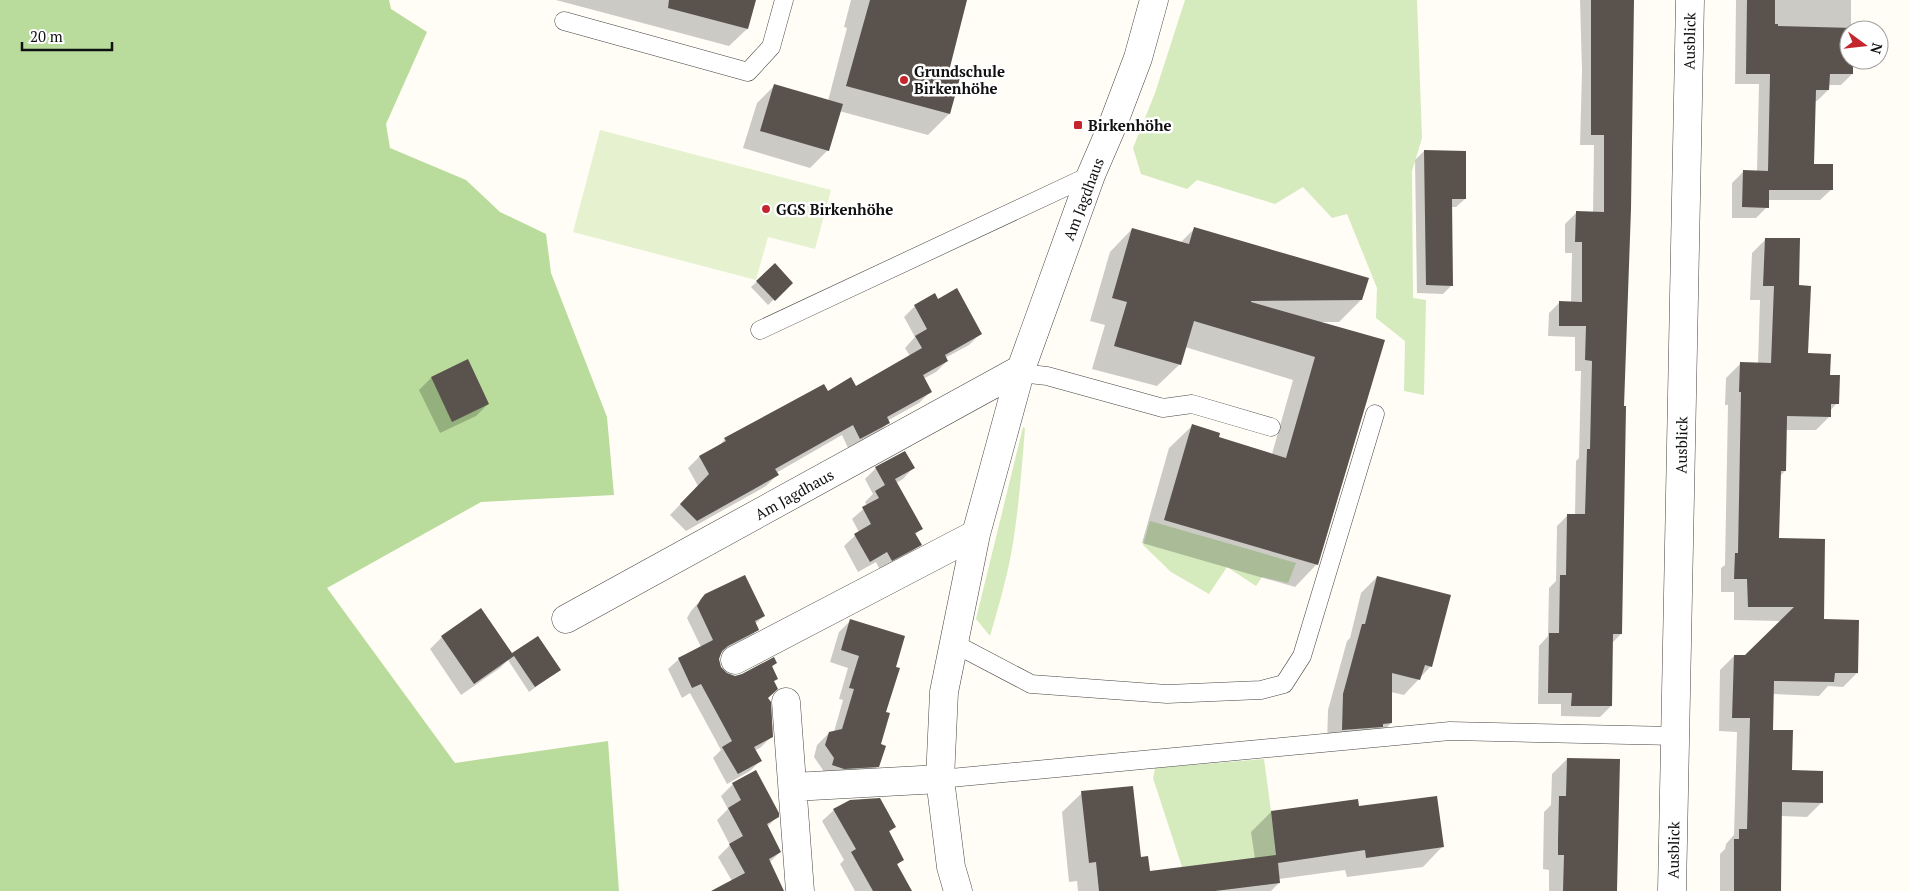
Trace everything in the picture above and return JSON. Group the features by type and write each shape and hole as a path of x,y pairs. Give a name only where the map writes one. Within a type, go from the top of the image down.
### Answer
{"street":[{"name":"Am Jagdhaus","path":"958,891 951,867 940,779 944,692 976,534 1020,371 1091,175 1138,58 1154,0"},
{"name":"Ausblick","path":"1672,891 1690,0"},
{"name":"Am Jagdhaus","path":"566,619 1020,371"},
{"path":"735,660 976,534"},
{"path":"786,702 800,891"},
{"path":"793,787 940,779"}],"lane":[{"path":"564,22 748,72 771,47 784,0"},
{"path":"760,330 1091,175"},
{"path":"1020,371 1047,376 1163,408 1192,404 1271,427"},
{"path":"955,644 1031,684 1167,694 1261,690 1284,684 1302,656 1375,414"},
{"path":"940,779 1450,731 1675,736"}],"green space":[{"path":"0,0 389,0 391,9 427,32 386,124 390,148 466,180 500,212 546,234 551,273 607,417 614,495 481,502 327,588 455,763 608,741 619,891 0,891"},
{"path":"1185,0 1417,0 1422,138 1412,171 1413,298 1426,300 1424,395 1404,391 1405,341 1376,318 1377,288 1347,214 1332,218 1303,187 1275,204 1197,180 1187,189 1141,174 1133,148 1155,93"},
{"path":"600,130 831,190 815,249 768,237 756,280 573,232"},
{"path":"1023,427 1025,428 1013,543 1006,578 990,636 976,619"},
{"path":"1150,521 1296,563 1288,583 1262,577 1256,586 1227,567 1209,594 1171,572 1143,545"},
{"path":"1264,759 1277,856 1182,867 1153,778 1155,768"}],"building":[{"path":"669,0 756,0 748,29 668,8"},
{"path":"870,0 967,0 949,71 961,74 950,114 846,86"},
{"path":"1591,0 1634,0 1631,209 1624,406 1626,406 1622,634 1613,634 1612,706 1571,706 1572,693 1548,693 1549,633 1559,633 1560,575 1566,575 1567,514 1585,514 1587,449 1590,449 1592,361 1585,360 1586,326 1559,326 1559,301 1582,302 1582,242 1575,242 1576,211 1604,212 1604,135 1591,135"},
{"path":"1747,0 1775,0 1775,24 1778,24 1778,26 1839,28 1839,70 1853,70 1853,74 1830,74 1829,90 1816,90 1814,164 1833,164 1833,190 1769,190 1769,208 1742,207 1743,170 1768,171 1770,74 1746,74"},
{"path":"774,84 843,104 829,151 760,131"},
{"path":"1424,150 1466,151 1466,199 1452,199 1453,286 1426,285"},
{"path":"1194,227 1369,278 1362,300 1251,301 1385,340 1318,565 1164,520 1192,424 1220,433 1219,437 1286,458 1315,357 1194,321 1181,365 1114,346 1127,302 1112,298 1132,228 1189,244"},
{"path":"1765,238 1800,238 1799,285 1811,286 1808,353 1831,354 1830,375 1840,375 1839,404 1831,404 1831,417 1787,416 1786,471 1781,471 1779,538 1825,539 1824,619 1859,620 1858,673 1835,673 1834,682 1774,681 1773,730 1793,730 1792,770 1823,771 1823,803 1782,802 1781,891 1734,891 1734,839 1739,839 1739,829 1747,829 1750,718 1732,718 1734,655 1745,655 1794,607 1748,607 1747,579 1734,579 1735,553 1738,553 1740,362 1771,363 1774,286 1763,286"},
{"path":"775,263 793,283 775,301 756,281"},
{"path":"957,288 982,334 945,355 948,361 923,375 932,392 887,417 890,423 860,439 853,425 775,469 779,475 697,521 680,504 709,474 699,456 726,441 724,438 824,384 828,391 851,377 856,386 922,348 915,336 927,329 914,305 935,293 938,299"},
{"path":"468,359 489,404 452,422 431,377"},
{"path":"905,451 915,468 895,479 923,529 915,533 922,545 892,561 887,552 870,562 854,534 871,524 862,507 879,498 875,491 885,485 875,467"},
{"path":"745,575 765,616 755,621 759,630 722,651 719,659 721,667 727,673 735,676 774,657 777,663 772,666 778,679 774,681 778,689 768,698 771,702 773,737 754,747 762,761 738,774 722,747 732,741 701,684 692,688 678,658 713,640 697,606 705,594"},
{"path":"1377,576 1451,595 1432,667 1425,665 1420,680 1392,673 1392,723 1383,724 1383,727 1342,730 1343,694 1362,624 1365,624"},
{"path":"481,608 514,656 474,684 441,636"},
{"path":"850,619 905,636 896,667 900,668 886,712 890,713 881,744 886,746 879,767 844,769 832,765 834,758 825,745 829,732 842,729 854,689 849,688 859,656 841,650"},
{"path":"538,636 561,670 535,687 512,653"},
{"path":"1567,758 1620,759 1617,891 1563,891 1564,855 1558,855 1559,796 1566,796"},
{"path":"756,770 779,813 779,817 767,824 781,852 769,859 784,891 711,891 745,873 729,844 743,836 728,808 741,800 732,783"},
{"path":"1133,786 1141,857 1148,856 1150,871 1276,855 1271,811 1358,799 1359,806 1437,796 1444,847 1366,858 1365,850 1278,863 1280,883 1215,891 1099,891 1096,862 1089,863 1081,791"},
{"path":"880,798 896,827 889,831 904,860 897,864 912,891 873,891 851,852 856,849 833,809 850,800"}],"place":[{"name":"Grundschule Birkenhöhe","path":"904,80"},
{"name":"Birkenhöhe","path":"1078,125"},
{"name":"GGS Birkenhöhe","path":"766,209"}]}
